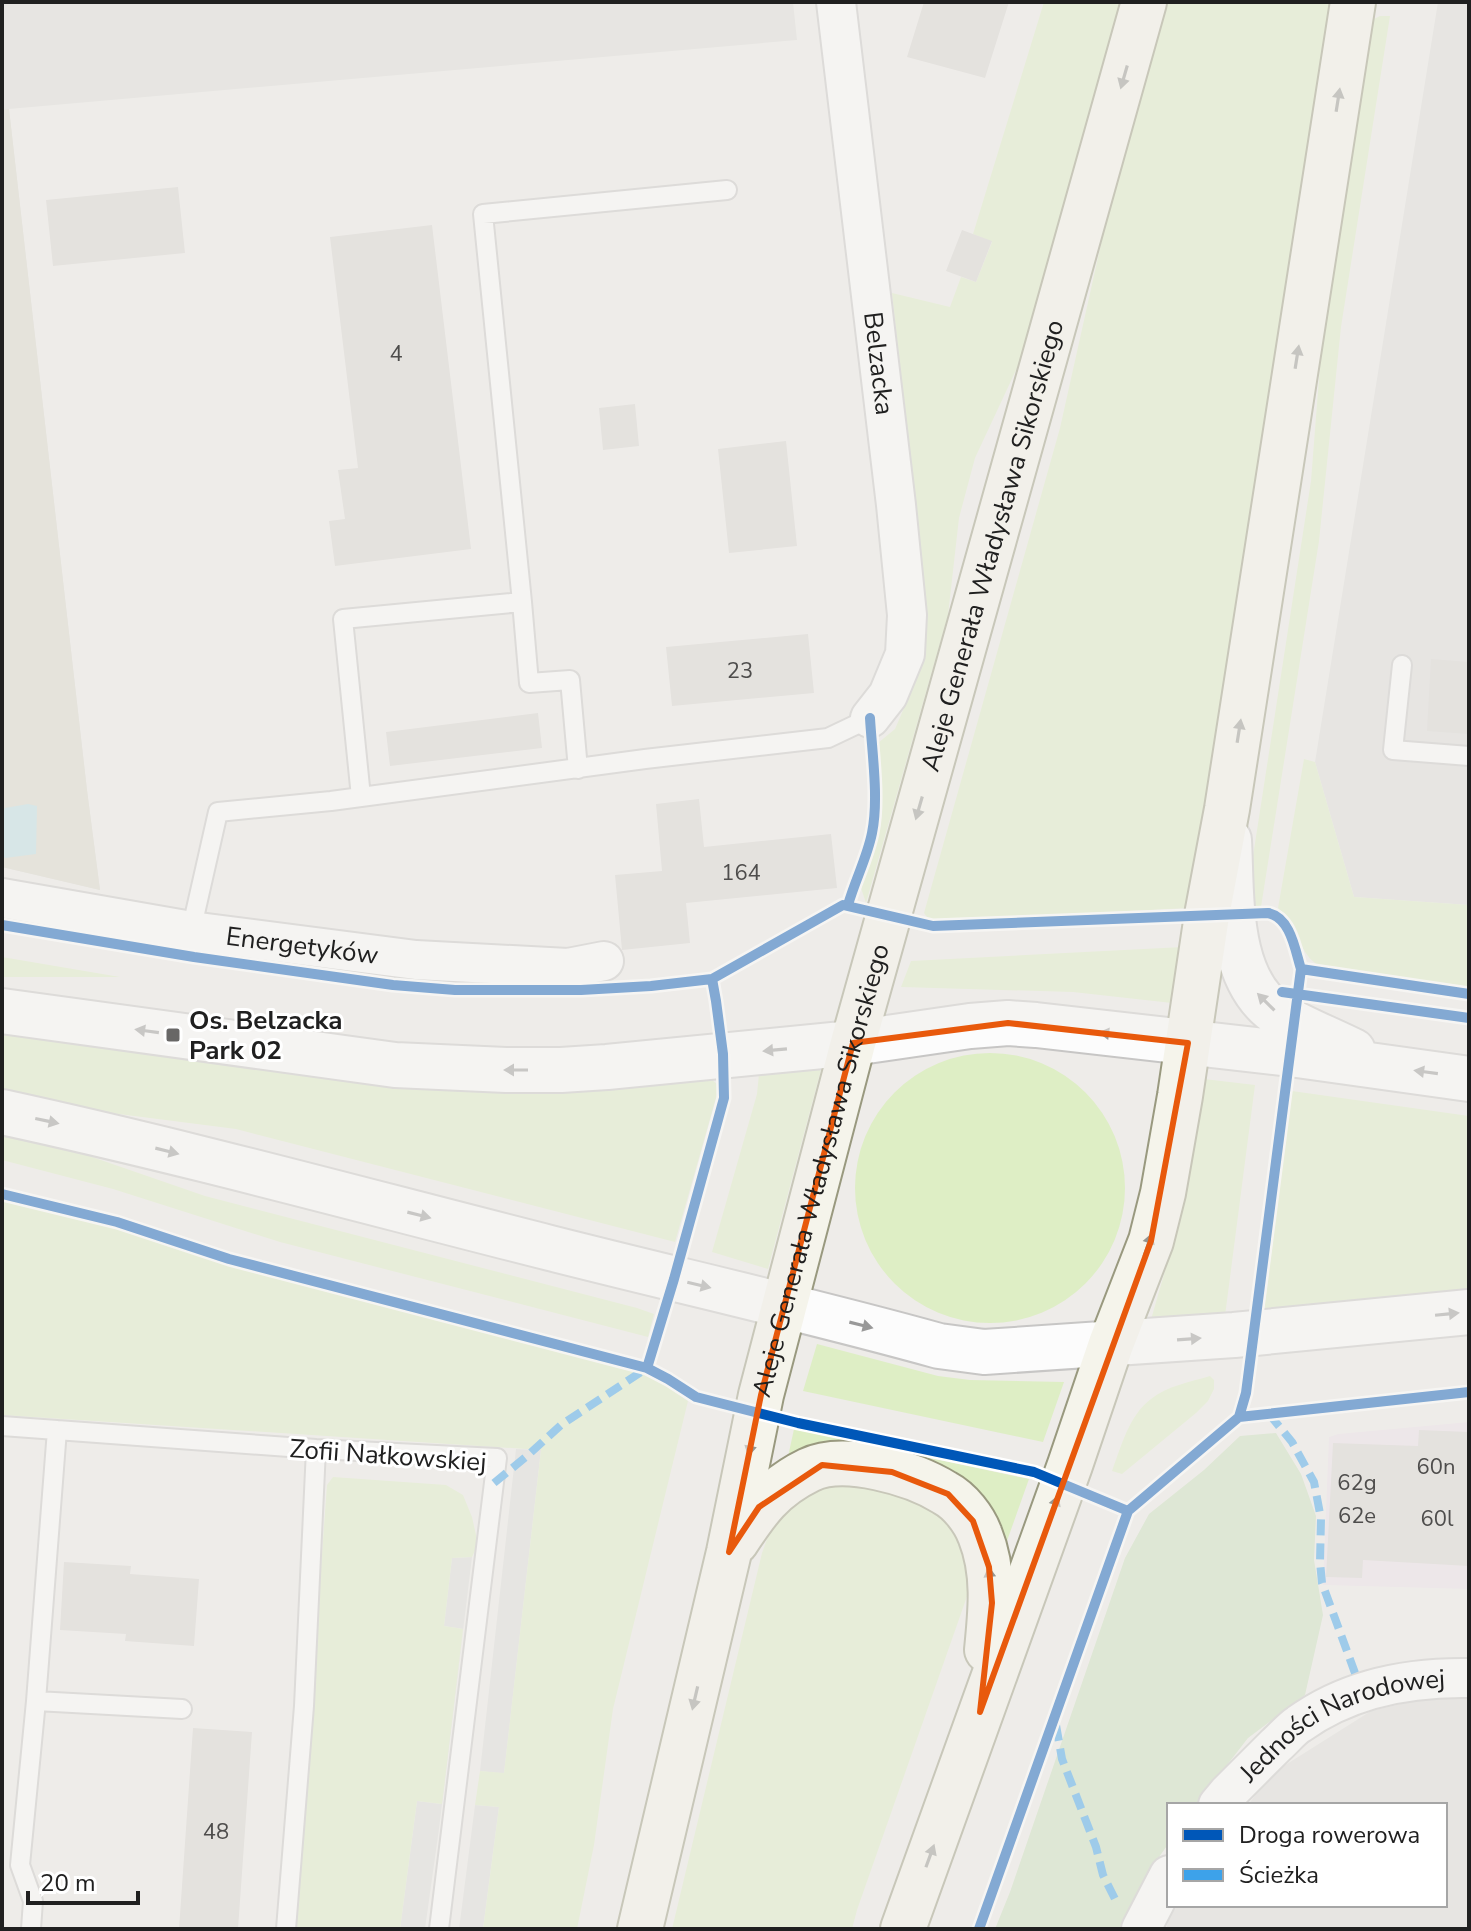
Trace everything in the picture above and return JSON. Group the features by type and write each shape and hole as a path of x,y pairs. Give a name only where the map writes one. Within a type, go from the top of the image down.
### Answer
{"main road":[{"name":"Aleje Generała Władysława Sikorskiego","path":"640,1929 729,1552 761,1395 853,1043 1144,2"},
{"path":"903,1929 1111,1344 1151,1241 1169,1162 1207,915 1227,809 1353,2"},
{"path":"729,1552 759,1507 793,1479 822,1465 850,1464 892,1472 917,1479 948,1494 973,1521 989,1567 992,1603 980,1712"}],"street":[{"name":"Belzacka","path":"836,2 907,615 905,654 888,695 870,718"},
{"path":"1227,809 1235,934 1251,984 1279,1015 1384,1066"},
{"name":"Energetyków","path":"2,898 191,931 416,960 568,968 604,961"},
{"path":"2,1011 395,1065 506,1070 607,1067 853,1043 1008,1023 1384,1066 1469,1079"},
{"path":"2,1112 92,1131 964,1351 1243,1335 1469,1312"},
{"name":"Jedności Narodowej","path":"1223,1799 1297,1725 1351,1695 1383,1686 1435,1678 1469,1678"},
{"path":"1141,1929 1167,1879"}],"lane":[{"path":"578,769 570,680 529,683 483,214 727,190"},
{"path":"361,797 343,619 522,602"},
{"path":"1402,665 1393,750 1469,756"},
{"path":"191,931 218,812 828,738 870,718"},
{"name":"Zofii Nałkowskiej","path":"2,1426 316,1449 497,1458 439,1929"},
{"path":"31,1929 33,1901 20,1865 57,1430"},
{"path":"286,1929 304,1706 316,1449"},
{"path":"36,1701 182,1709"}],"highlighted area":[{"path":"1008,1023 1188,1043 1151,1241 980,1712 992,1603 989,1567 973,1521 948,1494 892,1472 822,1465 759,1507 729,1552 761,1395 853,1043"}],"shaded area":[{"path":"2,2 793,2 797,40 9,109 100,890 2,867"},
{"path":"1438,2 1469,2 1469,905 1354,897 1315,762"},
{"path":"9,109 100,890 2,867 2,110"},
{"path":"1469,1422 1469,1589 1323,1585 1329,1437"},
{"path":"516,1449 541,1450 504,1774 480,1771"},
{"path":"472,1557 439,1829 425,1929 400,1929 417,1801 441,1804 463,1629 444,1626 452,1558"},
{"path":"1448,1693 1469,1694 1469,1929 1166,1929 1177,1907 1447,1907 1447,1803 1249,1803 1271,1774 1371,1711"},
{"path":"475,1805 499,1807 483,1929 459,1929"}],"green space":[{"path":"1044,2 1124,2 1031,326 1017,368 975,458 959,518 948,615 866,903 861,888 879,826 878,743 895,729 913,687 921,661 927,613 892,293 950,307 961,277 976,282 992,242 973,234"},
{"path":"1167,2 1333,2 1189,908 930,921 924,913 1060,428 1103,235"},
{"path":"1380,16 1390,16 1341,327 1319,541 1261,907 1247,908 1311,481 1322,340 1368,22"},
{"path":"1304,759 1315,762 1354,897 1469,905 1469,988 1320,966 1307,955 1278,908"},
{"path":"1183,947 1172,1003 1073,992 901,987 911,961"},
{"path":"2,957 120,977 2,977"},
{"path":"2,1025 445,1089 623,1089 712,1080 717,1084 718,1091 675,1242 236,1129 103,1112 2,1089"},
{"path":"990,1053 1016,1056 1042,1064 1065,1076 1085,1093 1102,1113 1114,1136 1122,1162 1125,1188 1122,1214 1114,1240 1102,1263 1085,1283 1065,1300 1042,1312 1016,1320 990,1323 964,1320 938,1312 915,1300 895,1283 878,1263 866,1240 858,1214 855,1188 858,1162 866,1136 878,1113 895,1093 915,1076 938,1064 964,1056"},
{"path":"822,1066 768,1269 712,1252 757,1094 759,1074"},
{"path":"1204,1079 1255,1085 1225,1316 1150,1323 1175,1236"},
{"path":"1292,1091 1469,1116 1469,1289 1264,1310"},
{"path":"2,1133 69,1149 205,1196 637,1308 654,1314 648,1337 280,1242 113,1189 2,1160"},
{"path":"2,1199 653,1377 688,1401 613,1709 594,1845 577,1929 483,1929 499,1807 475,1805 480,1771 504,1773 541,1450 2,1415"},
{"path":"817,1344 938,1376 970,1380 1064,1382 1043,1442 803,1391"},
{"path":"1210,1376 1214,1380 1214,1389 1196,1413 1122,1474 1112,1471 1127,1432 1143,1406 1164,1391"},
{"path":"794,1429 1029,1479 1002,1555 982,1507 786,1466"},
{"path":"1276,1433 1301,1474 1316,1516 1314,1560 1323,1615 1305,1695 1248,1738 1198,1803 1167,1803 1167,1846 1149,1871 1119,1929 995,1929 1125,1558 1149,1514 1240,1436"},
{"path":"333,1477 446,1485 463,1495 478,1544 472,1557 452,1558 444,1626 463,1629 442,1804 417,1801 400,1929 295,1929 327,1485"},
{"path":"833,1479 912,1494 959,1528 971,1585 852,1929 672,1929 762,1553 779,1513"}],"water":[{"path":"28,804 37,806 36,854 5,858 2,854 2,815 5,808"}],"building":[{"path":"924,2 1009,2 985,78 907,57"},
{"path":"178,187 185,253 53,266 46,200"},
{"path":"432,225 471,549 335,566 329,521 345,519 338,470 358,468 330,237"},
{"path":"962,230 992,241 976,282 946,271"},
{"path":"635,404 639,446 603,450 599,408"},
{"path":"786,441 797,546 729,553 718,449"},
{"path":"808,634 814,693 672,706 666,647"},
{"path":"1431,659 1469,662 1469,734 1427,731"},
{"path":"538,713 542,748 390,766 386,732"},
{"path":"699,799 704,847 831,834 837,888 686,903 690,943 622,950 615,875 662,871 656,804"},
{"path":"1419,1430 1469,1432 1469,1566 1363,1560 1362,1578 1326,1577 1333,1443 1418,1446"},
{"path":"64,1562 131,1566 130,1574 199,1579 194,1646 125,1641 126,1634 60,1630"},
{"path":"193,1728 252,1732 238,1929 179,1929"}],"marked path":[{"path":"494,1483 561,1425 647,1368"},
{"path":"1269,1414 1292,1442 1314,1482 1321,1519 1322,1583 1355,1673"},
{"path":"1056,1725 1062,1759 1096,1847 1103,1875 1116,1901"}],"cycle path":[{"path":"848,905 874,820 870,718"},
{"path":"2,925 194,957 393,985 455,990 581,990 712,979 843,905 933,926 1268,913 1276,916 1287,928 1301,969 1246,1393 1239,1417 1128,1511 1034,1472 798,1423 696,1397 647,1368"},
{"path":"1301,969 1469,994"},
{"path":"2,1194 117,1222 229,1259 647,1368 724,1098 723,1054 712,979"},
{"path":"1282,992 1469,1018"},
{"path":"1239,1417 1469,1392"},
{"path":"979,1929 1128,1511"}],"place":[{"name":"Os. Belzacka Park 02","path":"173,1035"}]}
